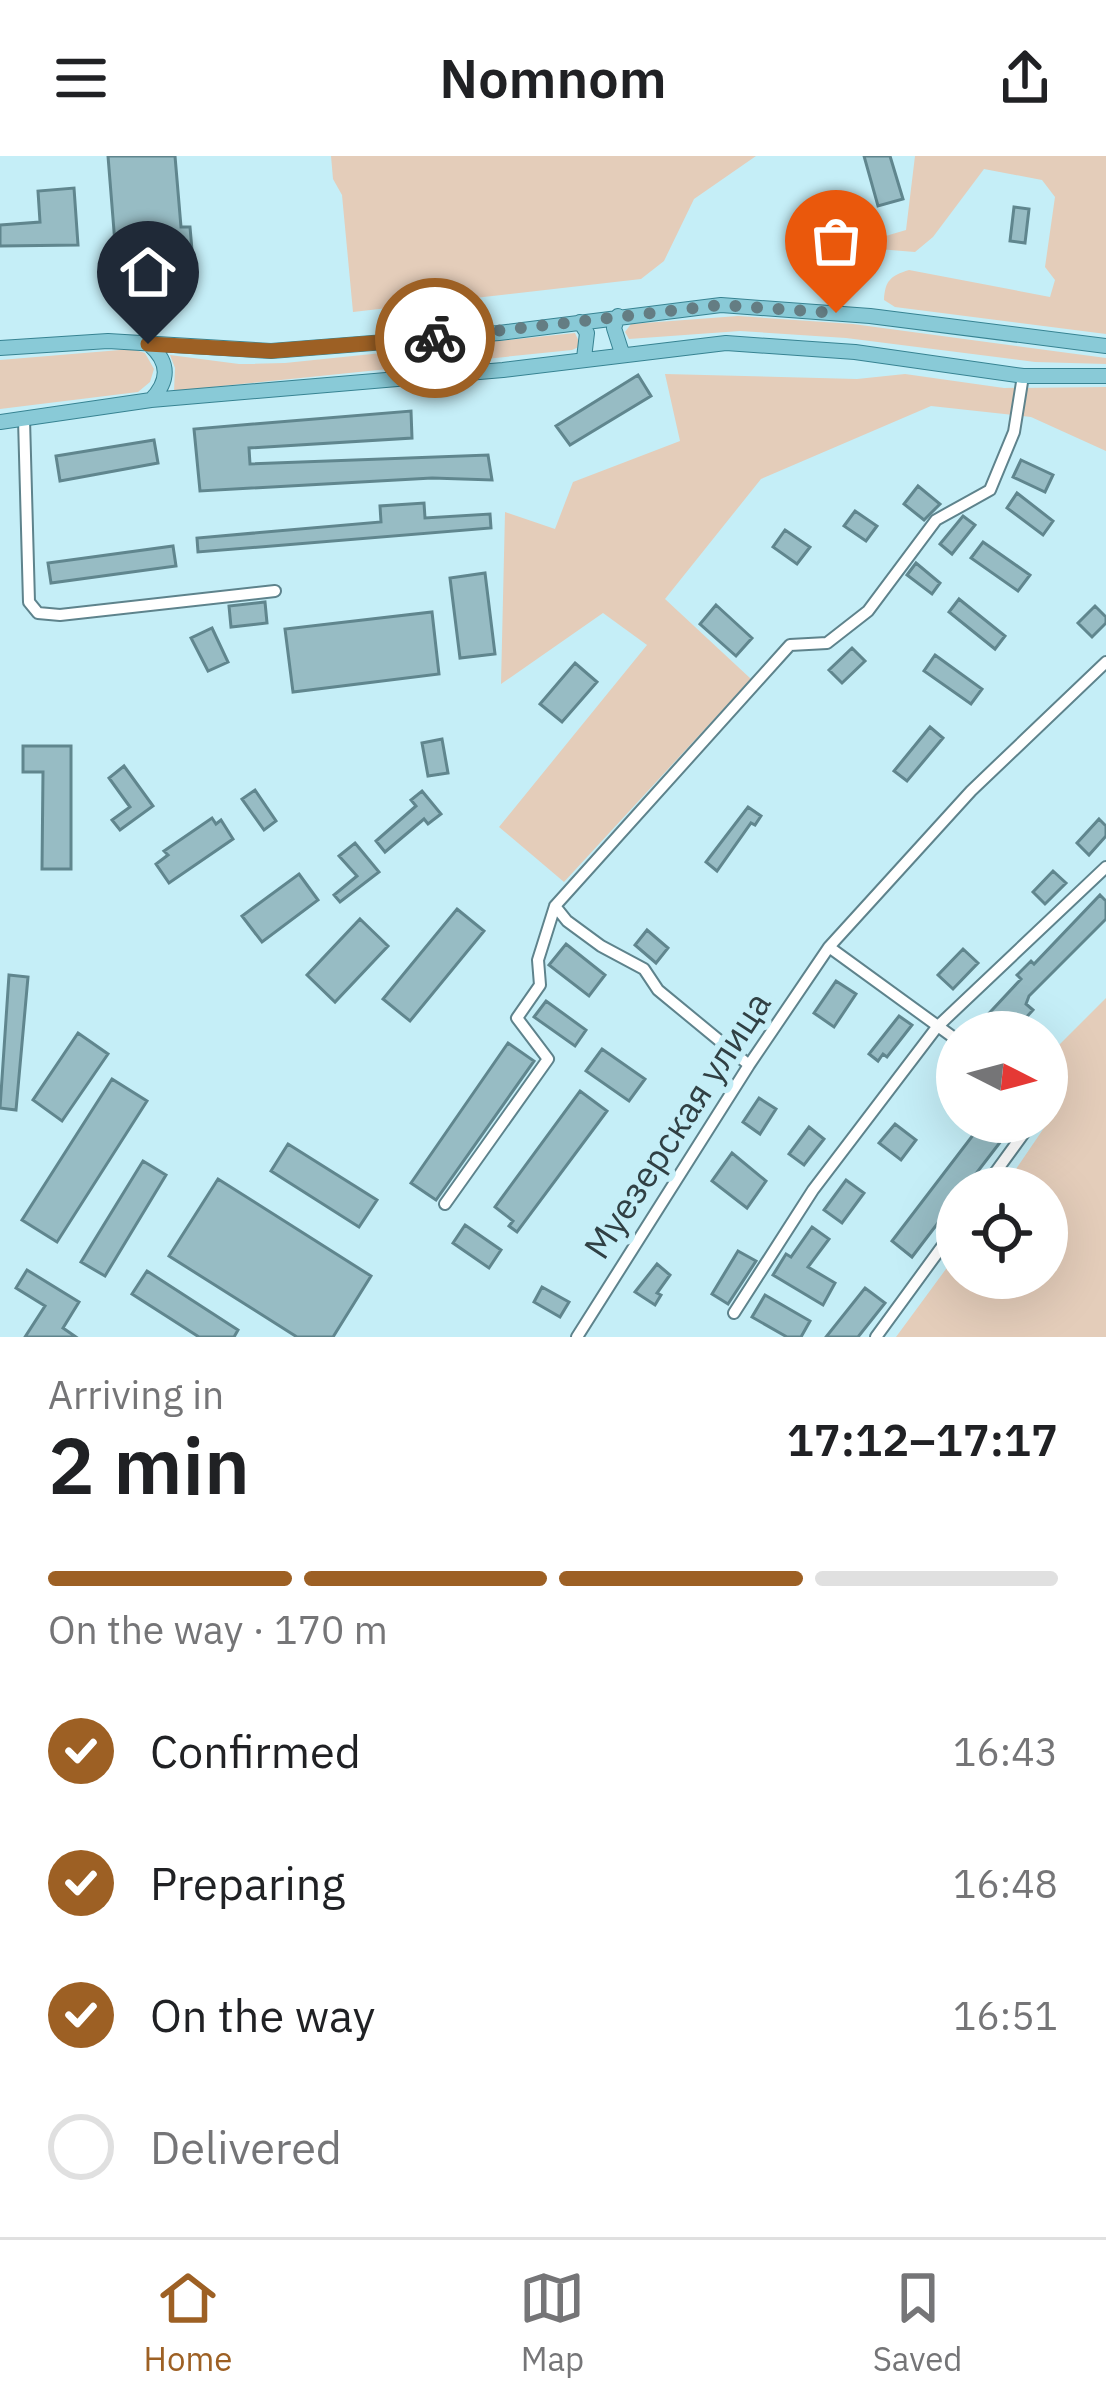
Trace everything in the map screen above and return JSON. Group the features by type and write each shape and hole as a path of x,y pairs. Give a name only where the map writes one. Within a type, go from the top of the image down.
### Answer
{"main road":[{"path":"0,348 68,342 271,351 500,333 721,305 1106,346"},
{"path":"618,316 614,328 622,353"},
{"path":"580,322 588,346 584,358"},
{"path":"0,422 151,400 503,370 726,343 798,346 1023,376 1106,376"},
{"path":"148,344 161,355 166,371 163,388 151,400"}],"street":[{"path":"446,1204 548,1059 517,1018 540,986 538,960 555,907 790,645 827,643 868,611 936,520 990,490 1013,432 1023,376"},
{"path":"24,419 29,602 38,613 60,615 275,591"},
{"name":"Муезерская улица","path":"577,1337 829,947 971,791 1106,662"},
{"path":"954,1011 1106,867"},
{"path":"555,907 601,946 644,969 658,990 749,1065"},
{"path":"829,947 936,1026"},
{"path":"734,1313 813,1190 936,1028"},
{"path":"876,1337 936,1255"}],"shaded area":[{"path":"331,156 756,156 694,199 664,261 641,279 353,312 342,195 333,179"},
{"path":"915,156 1106,156 1106,334 895,307 884,300 890,280 909,270 1050,297 1055,280 1045,267 1055,197 1042,180 984,169 933,237 915,252 878,249 872,240 906,230"},
{"path":"738,316 853,324 1106,358 1106,364 1035,362 846,338 740,331 629,339 625,332 631,324"},
{"path":"575,333 581,346 572,350 174,391 170,355 239,364 285,363"},
{"path":"132,349 145,353 154,369 150,382 138,392 0,409 0,360"},
{"path":"665,374 857,379 905,374 1004,388 1106,387 1106,451 1031,417 931,406 761,479 665,599 751,679 564,882 499,827 647,645 603,613 501,684 505,512 555,529 573,482 680,441"},
{"path":"1106,998 1106,1337 896,1337 936,1283 936,1299 1068,1299 1068,1167 1017,1167 1034,1143 1068,1143 1068,1036"}],"building":[{"path":"108,156 175,156 181,227 190,227 192,250 116,256"},
{"path":"864,156 890,156 903,199 878,206"},
{"path":"74,188 78,245 0,246 0,225 40,222 38,191"},
{"path":"1014,207 1029,209 1025,243 1010,241"},
{"path":"638,375 651,396 570,445 556,426"},
{"path":"411,411 412,438 249,448 250,464 488,455 492,480 432,478 200,491 194,429"},
{"path":"154,440 158,463 60,481 56,456"},
{"path":"1021,460 1053,475 1045,492 1013,477"},
{"path":"918,486 940,504 924,520 904,504"},
{"path":"1017,493 1053,521 1043,535 1007,508"},
{"path":"424,503 425,518 490,514 491,528 198,552 197,538 381,522 380,506"},
{"path":"855,511 877,526 866,541 844,526"},
{"path":"963,516 975,525 952,554 940,544"},
{"path":"785,530 810,547 797,564 773,547"},
{"path":"983,542 1030,575 1018,591 971,558"},
{"path":"173,546 176,566 51,583 48,563"},
{"path":"916,563 940,583 932,594 907,575"},
{"path":"485,573 495,654 460,658 450,578"},
{"path":"959,599 1005,636 995,649 949,612"},
{"path":"265,602 267,623 231,627 229,606"},
{"path":"716,605 752,638 736,656 700,624"},
{"path":"1095,606 1106,623 1092,637 1078,623"},
{"path":"432,612 439,674 293,692 285,629"},
{"path":"212,628 228,662 208,671 191,638"},
{"path":"852,648 865,661 842,683 829,670"},
{"path":"935,655 982,689 971,704 924,671"},
{"path":"575,663 597,682 562,722 540,704"},
{"path":"930,727 943,738 907,781 894,771"},
{"path":"442,739 448,773 428,776 422,743"},
{"path":"23,746 71,746 71,869 42,869 43,772 23,772"},
{"path":"124,766 153,806 120,830 112,820 130,807 109,778"},
{"path":"255,790 276,821 264,830 242,799"},
{"path":"422,791 441,814 428,824 424,819 385,852 376,841 416,806 411,800"},
{"path":"748,807 761,816 717,871 706,862"},
{"path":"212,818 216,824 221,820 233,839 169,883 156,864 168,855 164,851"},
{"path":"1099,819 1106,826 1106,836 1089,855 1077,843"},
{"path":"355,843 379,872 340,902 334,895 357,876 339,856"},
{"path":"1053,871 1066,883 1045,904 1033,892"},
{"path":"299,874 318,900 262,942 242,916"},
{"path":"1100,895 1106,901 1106,919 1029,996 1026,1004 1032,1011 991,1011 1021,979 1017,975 1031,961 1034,964"},
{"path":"457,909 484,931 410,1021 383,999"},
{"path":"360,919 388,946 335,1002 307,975"},
{"path":"647,930 668,948 656,963 635,945"},
{"path":"566,944 605,975 589,996 549,965"},
{"path":"963,949 978,963 953,989 938,975"},
{"path":"9,975 28,977 16,1110 0,1108"},
{"path":"836,981 856,994 834,1027 814,1013"},
{"path":"546,1001 586,1030 575,1046 534,1017"},
{"path":"899,1016 912,1025 887,1057 883,1054 878,1061 869,1054"},
{"path":"78,1033 108,1054 62,1121 33,1100"},
{"path":"508,1043 534,1061 436,1200 411,1183"},
{"path":"602,1049 645,1079 629,1101 586,1071"},
{"path":"112,1079 147,1101 57,1242 22,1220"},
{"path":"580,1091 607,1111 517,1232 509,1226 513,1221 495,1207"},
{"path":"759,1098 776,1109 760,1134 743,1122"},
{"path":"895,1124 916,1140 901,1160 879,1143"},
{"path":"809,1127 824,1139 804,1165 789,1154"},
{"path":"967,1143 1000,1143 981,1167 949,1167"},
{"path":"288,1144 377,1200 359,1227 271,1171"},
{"path":"732,1153 766,1181 747,1208 712,1181"},
{"path":"143,1161 166,1175 105,1276 81,1262"},
{"path":"218,1179 371,1276 333,1337 297,1337 169,1256"},
{"path":"846,1180 864,1193 842,1223 824,1210"},
{"path":"936,1183 936,1226 912,1257 892,1241"},
{"path":"465,1225 501,1250 489,1268 453,1243"},
{"path":"812,1227 829,1239 808,1267 835,1283 823,1305 773,1275"},
{"path":"738,1251 756,1261 728,1304 712,1294"},
{"path":"657,1264 670,1275 655,1305 635,1292"},
{"path":"27,1270 79,1302 63,1328 76,1337 25,1337 45,1306 16,1288"},
{"path":"147,1271 238,1330 234,1337 199,1337 132,1294"},
{"path":"542,1287 569,1302 560,1317 534,1302"},
{"path":"865,1288 885,1303 858,1337 826,1337"},
{"path":"765,1295 810,1321 801,1337 787,1337 752,1317"}],"way so far":[{"path":"435,338 721,305 836,313"}],"route":[{"path":"148,344 271,351 435,338"}]}
